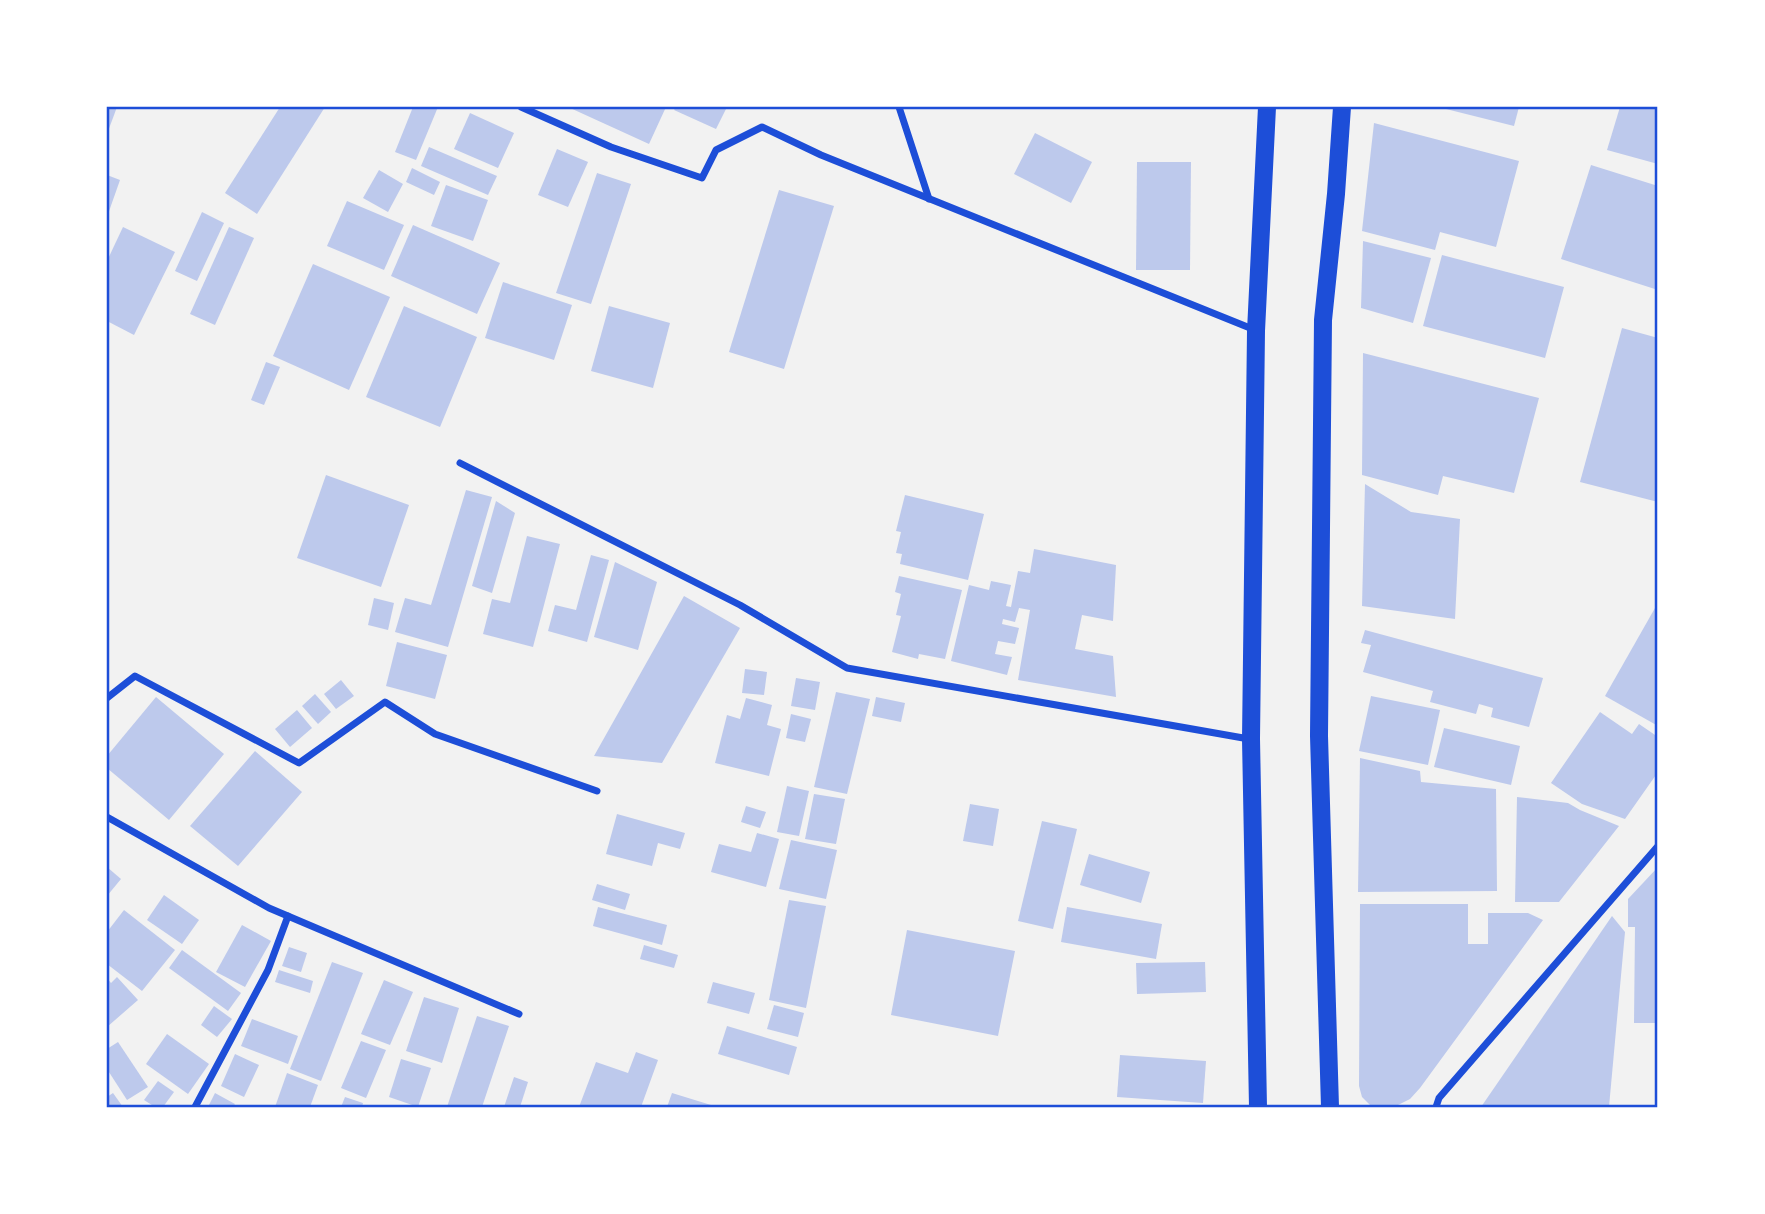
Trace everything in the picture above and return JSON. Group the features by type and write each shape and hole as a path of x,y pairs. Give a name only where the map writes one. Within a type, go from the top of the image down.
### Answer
{"main road":[{"path":"1258,1107 1251,739 1256,331 1267,107"},
{"path":"1329,1107 1320,736 1323,334 1342,107"}],"street":[{"path":"521,107 611,147 702,178 716,150 762,127 821,155 1256,331"},
{"path":"899,107 929,199"},
{"path":"460,463 740,605 847,668 1251,739"},
{"path":"107,698 135,676 299,763 385,702 435,734 597,791"},
{"path":"107,817 288,916 519,1014"},
{"path":"1436,1107 1439,1098 1658,846"},
{"path":"195,1107 268,970 288,916"}],"building":[{"path":"107,107 117,107 107,134"},
{"path":"280,107 325,107 257,214 225,193"},
{"path":"413,107 438,107 416,160 395,152"},
{"path":"568,107 666,107 649,144"},
{"path":"676,107 727,107 716,129 674,110"},
{"path":"1438,107 1519,107 1514,126"},
{"path":"1620,107 1658,107 1658,164 1607,150"},
{"path":"470,113 514,133 498,168 454,149"},
{"path":"1374,123 1519,161 1496,247 1440,232 1435,250 1362,231"},
{"path":"1035,133 1092,162 1071,203 1014,174"},
{"path":"429,147 497,176 488,195 421,166"},
{"path":"557,149 588,162 568,207 538,195"},
{"path":"1137,162 1191,162 1190,270 1136,270"},
{"path":"1591,165 1658,186 1658,290 1561,259"},
{"path":"412,168 440,182 434,195 406,182"},
{"path":"379,170 403,184 388,212 363,198"},
{"path":"597,173 631,184 591,304 556,293"},
{"path":"107,175 120,180 107,217"},
{"path":"446,185 488,200 473,241 431,226"},
{"path":"779,190 834,206 784,369 729,352"},
{"path":"347,201 404,225 384,270 327,246"},
{"path":"202,212 224,223 197,281 175,271"},
{"path":"413,225 500,263 477,314 391,276"},
{"path":"123,227 175,252 134,335 107,321 107,261"},
{"path":"229,227 254,238 215,325 190,314"},
{"path":"1363,241 1431,258 1413,323 1361,308"},
{"path":"1442,255 1564,287 1545,358 1423,326"},
{"path":"313,264 390,297 349,390 273,356"},
{"path":"503,282 572,305 554,360 485,338"},
{"path":"404,306 477,337 440,427 366,397"},
{"path":"609,306 670,323 653,388 591,371"},
{"path":"1622,328 1658,338 1658,502 1580,482"},
{"path":"1363,353 1539,398 1514,493 1443,476 1438,495 1362,475"},
{"path":"266,362 280,367 264,405 251,400"},
{"path":"326,475 409,505 381,587 297,558"},
{"path":"1365,484 1411,512 1460,519 1455,619 1362,606"},
{"path":"466,490 492,497 448,647 395,632 405,598 431,605"},
{"path":"905,495 984,514 968,580 900,564 902,554 896,553 901,532 896,531"},
{"path":"496,501 515,513 492,593 472,586"},
{"path":"527,536 560,544 533,647 483,634 492,599 510,603"},
{"path":"1034,549 1116,565 1113,621 1082,615 1075,649 1113,656 1116,697 1018,680 1030,610 1019,608 1015,622 1003,619 1002,624 1019,628 1015,644 998,641 995,654 1012,657 1007,675 951,661 969,585 989,590 991,581 1011,585 1006,606 1011,607 1018,571 1030,573"},
{"path":"591,555 609,560 587,642 548,631 555,605 576,610"},
{"path":"615,562 657,582 638,650 594,637"},
{"path":"899,576 962,590 945,659 919,654 918,659 892,652 901,616 896,615 901,594 895,592"},
{"path":"684,596 740,628 662,763 594,756"},
{"path":"374,598 394,603 388,630 368,625"},
{"path":"1655,608 1658,610 1658,726 1605,696"},
{"path":"1365,630 1543,678 1529,727 1491,717 1493,708 1479,704 1476,714 1430,702 1433,691 1363,672 1371,645 1361,643"},
{"path":"397,642 447,655 435,699 386,686"},
{"path":"745,669 767,672 764,695 742,693"},
{"path":"796,678 820,682 815,710 791,706"},
{"path":"341,680 354,696 336,709 324,694"},
{"path":"836,692 870,699 847,794 814,787"},
{"path":"315,694 331,712 318,724 302,706"},
{"path":"1371,696 1440,710 1428,765 1359,751"},
{"path":"156,697 224,754 169,820 107,768 107,756"},
{"path":"876,697 905,703 901,722 872,716"},
{"path":"746,698 772,705 767,725 781,729 769,776 715,763 727,715 740,719"},
{"path":"297,710 312,728 290,747 275,729"},
{"path":"1600,712 1632,734 1639,724 1658,737 1658,772 1625,819 1582,804 1551,783"},
{"path":"791,714 811,719 805,742 786,738"},
{"path":"1444,728 1520,746 1511,785 1434,767"},
{"path":"255,751 302,792 238,866 190,826"},
{"path":"1360,758 1420,771 1421,782 1496,789 1497,891 1358,892"},
{"path":"787,786 809,791 799,836 777,832"},
{"path":"814,794 845,799 836,844 805,839"},
{"path":"1517,797 1568,803 1619,826 1559,902 1515,902"},
{"path":"970,804 999,809 993,846 963,841"},
{"path":"746,806 766,812 760,828 741,822"},
{"path":"617,814 685,833 680,849 658,843 652,866 606,854"},
{"path":"1042,821 1077,829 1053,929 1018,921"},
{"path":"757,833 779,839 766,887 711,872 719,844 751,852"},
{"path":"791,840 837,850 826,899 779,889"},
{"path":"1089,854 1150,872 1141,903 1080,885"},
{"path":"107,867 121,879 107,896"},
{"path":"1658,867 1658,1023 1634,1023 1635,927 1628,927 1628,899"},
{"path":"597,884 630,894 625,910 592,900"},
{"path":"164,895 199,920 182,944 147,920"},
{"path":"789,900 826,906 806,1008 769,1000"},
{"path":"1360,904 1468,904 1468,944 1488,944 1488,913 1528,913 1543,920 1420,1088 1410,1099 1396,1106 1370,1105 1362,1097 1359,1086"},
{"path":"598,907 667,925 662,945 593,926"},
{"path":"1067,907 1162,924 1156,959 1061,942"},
{"path":"124,910 175,950 142,991 107,964 107,932"},
{"path":"1612,916 1625,932 1609,1107 1481,1107"},
{"path":"242,925 271,941 245,987 216,972"},
{"path":"907,930 1015,951 998,1036 891,1015"},
{"path":"644,945 678,955 674,968 640,959"},
{"path":"289,947 307,953 301,972 282,966"},
{"path":"182,950 241,993 228,1011 169,968"},
{"path":"332,962 363,973 321,1081 290,1069"},
{"path":"1205,962 1206,992 1137,994 1136,963"},
{"path":"279,970 313,981 310,993 275,982"},
{"path":"117,977 138,1000 107,1027 107,978 111,983"},
{"path":"384,980 413,992 390,1045 361,1034"},
{"path":"713,982 755,993 749,1014 707,1003"},
{"path":"424,997 459,1008 442,1063 406,1051"},
{"path":"774,1005 804,1013 798,1037 767,1029"},
{"path":"214,1006 232,1019 217,1037 201,1025"},
{"path":"477,1016 509,1026 482,1107 447,1107"},
{"path":"252,1019 298,1036 288,1064 241,1046"},
{"path":"727,1026 797,1047 789,1075 718,1054"},
{"path":"167,1034 209,1064 188,1094 146,1064"},
{"path":"361,1041 386,1050 366,1098 341,1088"},
{"path":"118,1042 148,1087 127,1100 107,1069 107,1049"},
{"path":"636,1052 658,1060 641,1107 579,1107 596,1062 628,1073"},
{"path":"235,1054 259,1065 244,1097 221,1086"},
{"path":"1120,1055 1206,1061 1203,1103 1117,1097"},
{"path":"401,1059 431,1068 418,1107 389,1097"},
{"path":"287,1073 318,1085 310,1107 275,1107"},
{"path":"514,1077 528,1082 520,1107 504,1107"},
{"path":"158,1081 174,1092 163,1107 155,1107 144,1100"},
{"path":"113,1093 123,1107 107,1107 107,1097"},
{"path":"215,1093 235,1104 233,1107 208,1107"},
{"path":"672,1093 711,1105 711,1107 667,1107"},
{"path":"345,1097 363,1103 362,1107 341,1107"}]}
